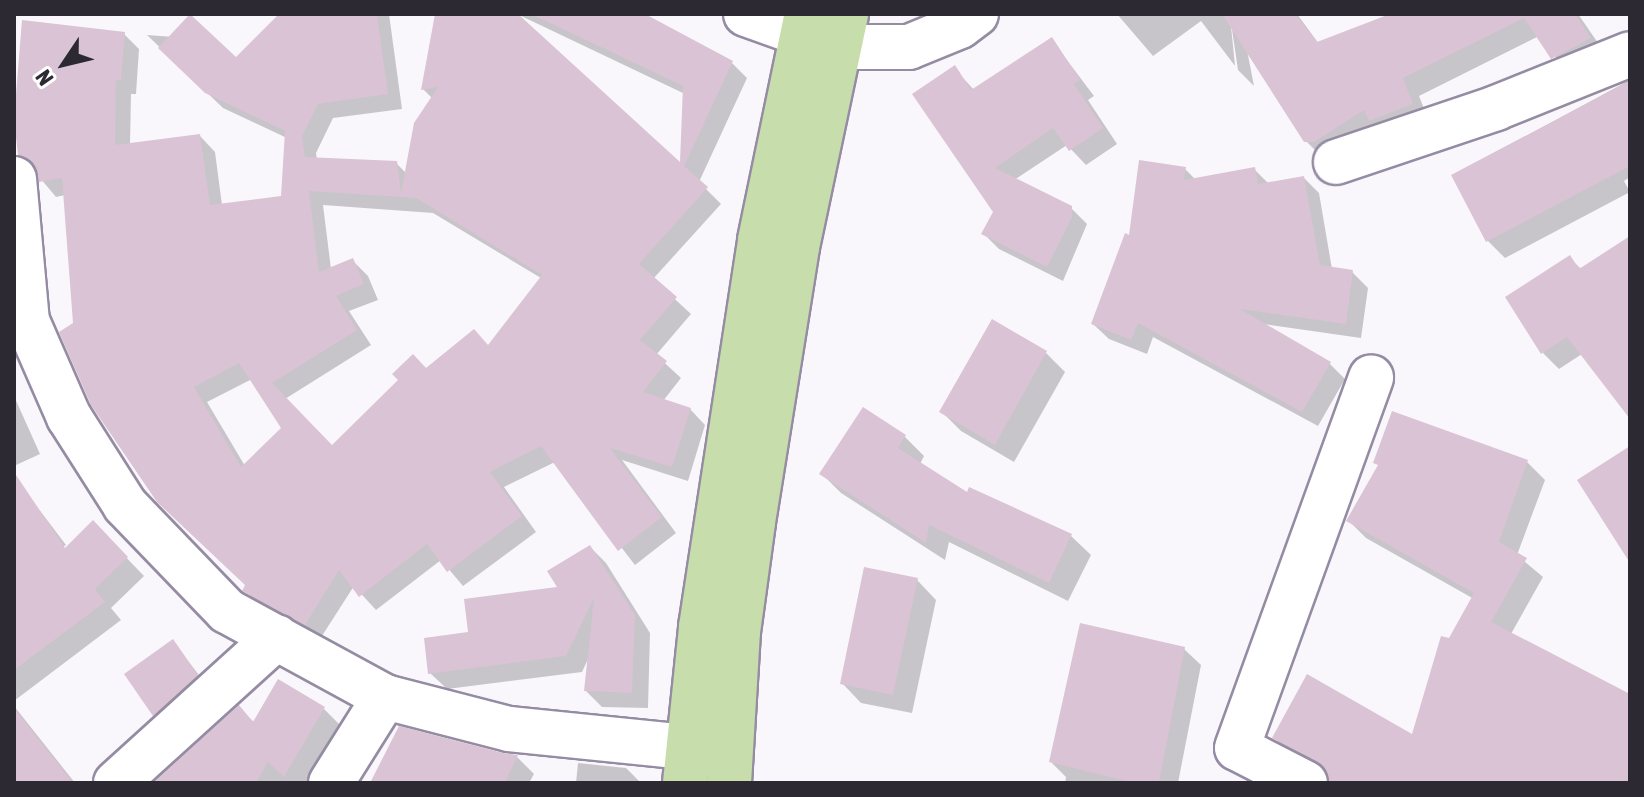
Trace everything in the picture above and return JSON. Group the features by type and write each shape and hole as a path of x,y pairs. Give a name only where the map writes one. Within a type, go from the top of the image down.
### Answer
{"main road":[{"path":"685,765 760,240 823,28"},
{"path":"729,783 738,632 797,247 823,28"}],"street":[{"path":"746,14 909,47 960,26 976,14"},
{"path":"1336,162 1496,108 1630,54"},
{"path":"14,179 27,321 69,417 125,505 227,611 385,697 509,729 685,765"},
{"path":"1305,783 1229,765 1371,378"},
{"path":"116,783 277,637"},
{"path":"331,783 385,697"}],"building":[{"path":"190,14 236,57 279,14 377,14 388,94 318,104 302,137 305,157 397,161 401,193 414,123 438,87 421,90 435,14 518,14 680,162 683,86 531,14 645,14 733,61 684,166 708,187 639,264 677,297 640,340 667,361 643,392 691,408 672,467 610,448 662,517 618,551 541,446 490,472 522,516 447,572 427,544 359,597 339,570 305,625 242,591 245,585 157,502 91,405 59,332 73,323 62,178 39,182 34,164 18,155 14,119 22,20 125,32 121,80 116,80 115,145 200,134 210,205 281,196 285,131 205,93 158,48","holes":["309,191 416,198 542,275 488,345 474,329 426,368 413,354 392,374 398,380 332,445 272,383 357,330 336,296 364,284 353,258 319,272","239,363 281,428 241,467 194,387"]},
{"path":"1222,14 1295,14 1317,42 1390,14 1575,14 1591,38 1551,59 1524,18 1403,78 1413,104 1369,121 1364,110 1314,142 1304,142"},
{"path":"1052,37 1080,80 1074,84 1103,128 1069,151 1053,128 995,168 1072,206 1072,217 1047,267 981,234 993,212 912,94 955,65 971,90"},
{"path":"1630,81 1630,166 1486,242 1451,175"},
{"path":"1139,160 1186,167 1184,180 1255,167 1258,184 1304,176 1320,265 1353,270 1346,324 1240,309 1331,362 1302,412 1138,323 1131,340 1091,324 1125,233 1129,235"},
{"path":"1630,236 1630,419 1567,337 1541,354 1505,297 1570,255 1579,269"},
{"path":"992,319 1047,351 995,445 939,412"},
{"path":"863,407 906,435 898,448 967,492 969,487 1072,534 1049,583 929,525 926,543 819,474"},
{"path":"1392,411 1528,460 1499,542 1527,558 1491,622 1630,694 1630,783 1330,783 1317,761 1272,738 1307,674 1412,734 1441,636 1449,638 1474,593 1346,521 1378,465 1373,463"},
{"path":"1630,446 1630,563 1577,480"},
{"path":"14,472 65,548 93,520 128,557 95,589 105,602 14,670"},
{"path":"590,545 635,615 632,693 584,691 594,598 566,656 428,674 424,638 468,632 464,599 557,587 547,571"},
{"path":"864,567 918,578 893,695 840,684"},
{"path":"1080,623 1185,647 1159,783 1134,783 1049,762"},
{"path":"173,639 198,675 153,716 124,674"},
{"path":"278,679 325,707 284,777 268,762 256,783 153,783 239,705 253,722"},
{"path":"14,708 73,783 14,783"},
{"path":"399,726 518,755 505,783 370,783"}]}
